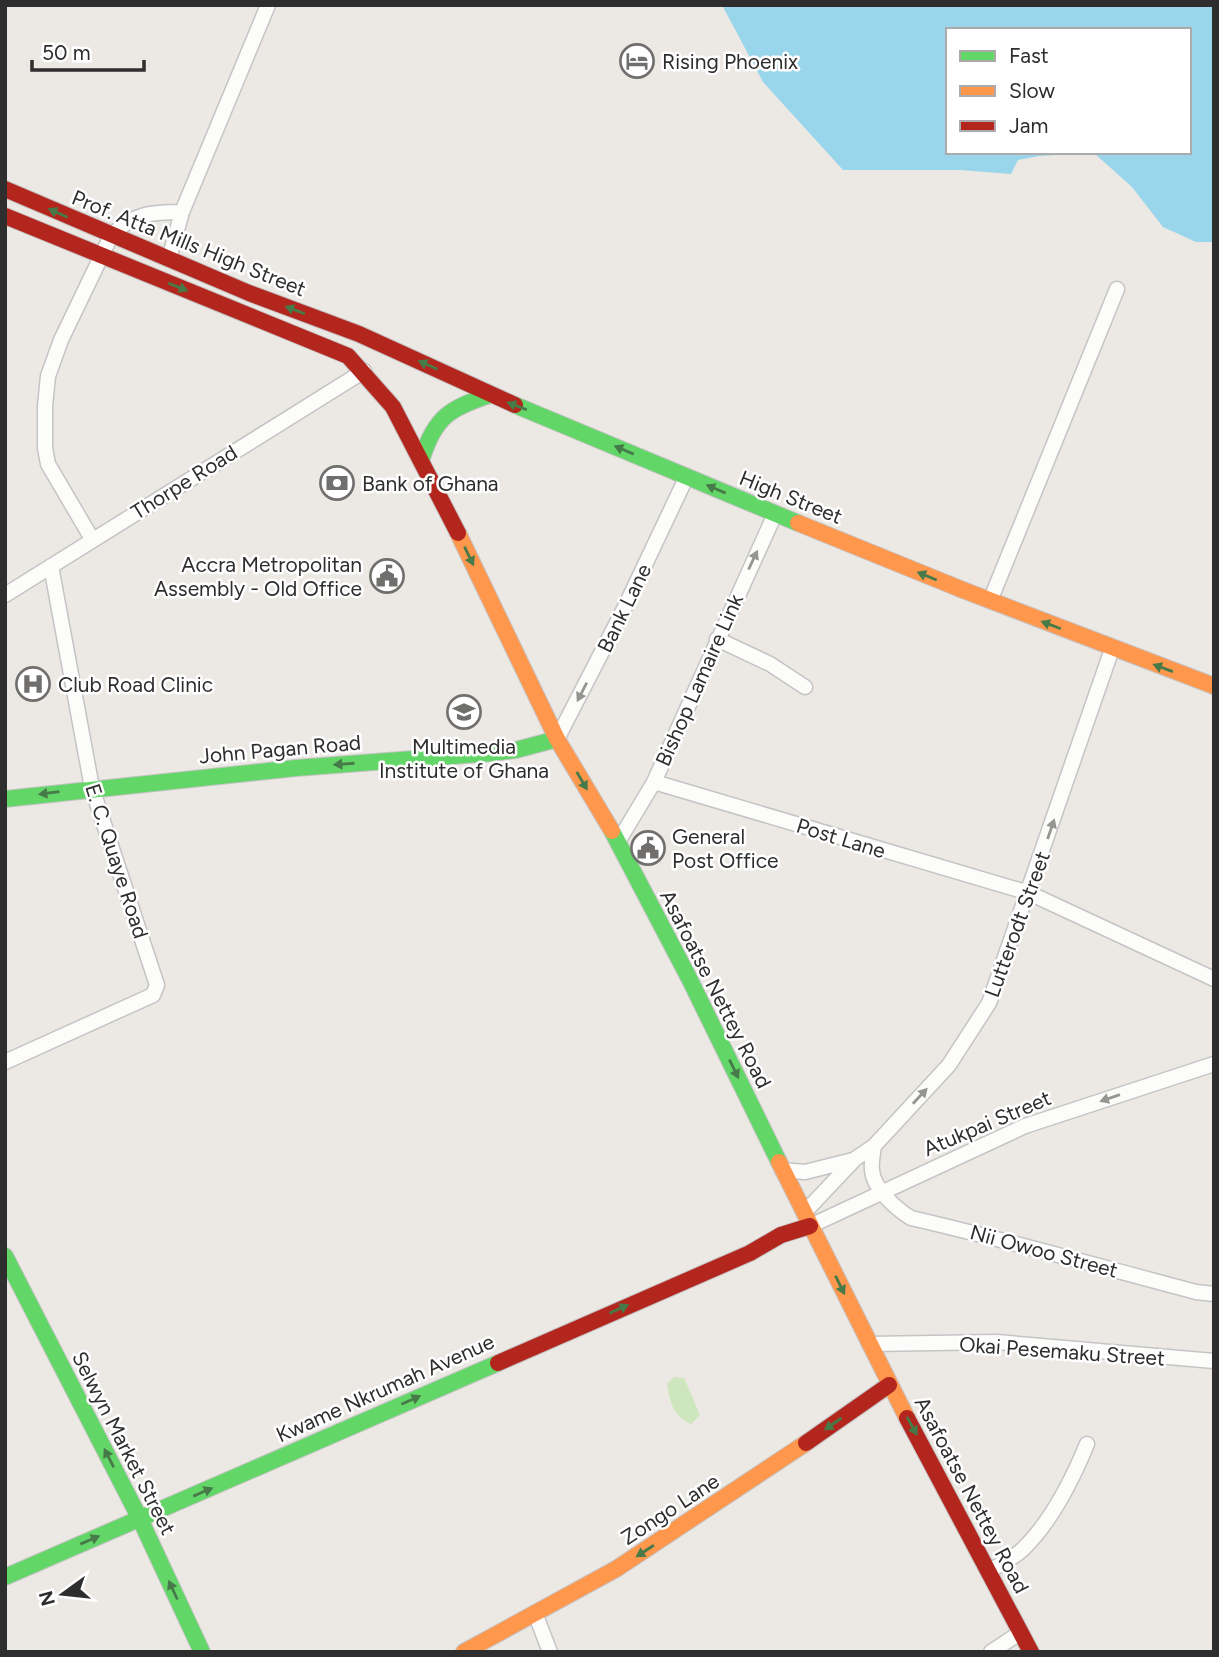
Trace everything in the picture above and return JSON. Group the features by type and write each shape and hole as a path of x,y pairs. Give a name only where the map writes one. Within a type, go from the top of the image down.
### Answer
{"main road":[{"name":"Prof. Atta Mills High Street","path":"5,189 249,293 359,334"},
{"path":"5,216 348,356 359,334"},
{"name":"High Street","path":"359,334 490,395 775,514 990,601 1214,687"},
{"name":"Asafoatse Nettey Road","path":"348,356 393,407 422,458 557,739 618,842 690,980 889,1385 1031,1652"},
{"path":"422,458 436,424 448,411 490,395"},
{"name":"John Pagan Road","path":"5,799 296,768 492,753 516,750 557,739"},
{"name":"Kwame Nkrumah Avenue","path":"5,1577 750,1253 807,1220"},
{"name":"Selwyn Market Street","path":"5,1256 140,1519 202,1652"},
{"name":"Zongo Lane","path":"464,1652 616,1569 748,1483 889,1385"}],"street":[{"path":"169,259 182,212 268,5"},
{"path":"92,539 48,464 44,407 48,376 61,340 111,236 122,224 153,212 182,212"},
{"path":"990,601 1117,289"},
{"name":"Thorpe Road","path":"5,595 364,371"},
{"name":"Bank Lane","path":"557,739 624,609 687,476"},
{"name":"Bishop Lamaire Link","path":"618,842 654,782 775,514"},
{"name":"E. C. Quaye Road","path":"5,1062 153,995 158,985 92,788 51,566"},
{"path":"717,639 770,664 805,687"},
{"name":"Lutterodt Street","path":"855,1159 874,1146 949,1065 989,1003 1112,649"},
{"name":"Post Lane","path":"654,782 1029,893 1214,979"},
{"name":"Atukpai Street","path":"807,1220 883,1193 1025,1126 1214,1064"},
{"path":"874,1146 872,1171 883,1193"},
{"path":"782,1170 805,1172 855,1159"},
{"path":"807,1220 855,1159"},
{"name":"Nii Owoo Street","path":"883,1193 911,1218 1018,1242 1071,1259 1196,1292 1214,1294"},
{"name":"Okai Pesemaku Street","path":"869,1344 997,1342 1214,1361"},
{"path":"989,1572 1025,1548 1062,1496 1087,1444"},
{"path":"535,1613 550,1652"},
{"path":"991,1652 1021,1632"}],"green space":[{"path":"674,1377 684,1378 700,1415 691,1424 680,1417 671,1403 667,1384"}],"water":[{"path":"722,5 1214,5 1214,242 1196,242 1163,227 1132,187 1095,154 1191,154 1191,28 946,28 946,154 1076,154 1018,160 1011,174 960,170 843,170 763,82"}],"traffic: fast":[{"path":"422,458 432,433 446,416 464,405 490,395"},
{"path":"515,405 798,523"},
{"path":"5,799 296,768 492,753 516,750 557,739"},
{"path":"612,831 690,980 779,1162"},
{"path":"5,1256 140,1519 202,1652"},
{"path":"5,1577 498,1363"}],"traffic: slow":[{"path":"798,523 963,590 1214,686"},
{"path":"458,533 557,739 612,831"},
{"path":"779,1162 907,1418"},
{"path":"464,1652 616,1569 806,1443"}],"traffic: jam":[{"path":"5,189 249,293 359,334 515,405"},
{"path":"5,216 348,356 393,407 458,533"},
{"path":"498,1363 750,1253 781,1235 810,1226"},
{"path":"806,1443 889,1385"},
{"path":"907,1418 1031,1652"}],"place":[{"name":"Rising Phoenix","path":"637,61"},
{"name":"Bank of Ghana","path":"337,483"},
{"name":"Accra Metropolitan Assembly - Old Office","path":"387,576"},
{"name":"Club Road Clinic","path":"33,684"},
{"name":"Multimedia Institute of Ghana","path":"464,712"},
{"name":"General Post Office","path":"648,848"}]}
